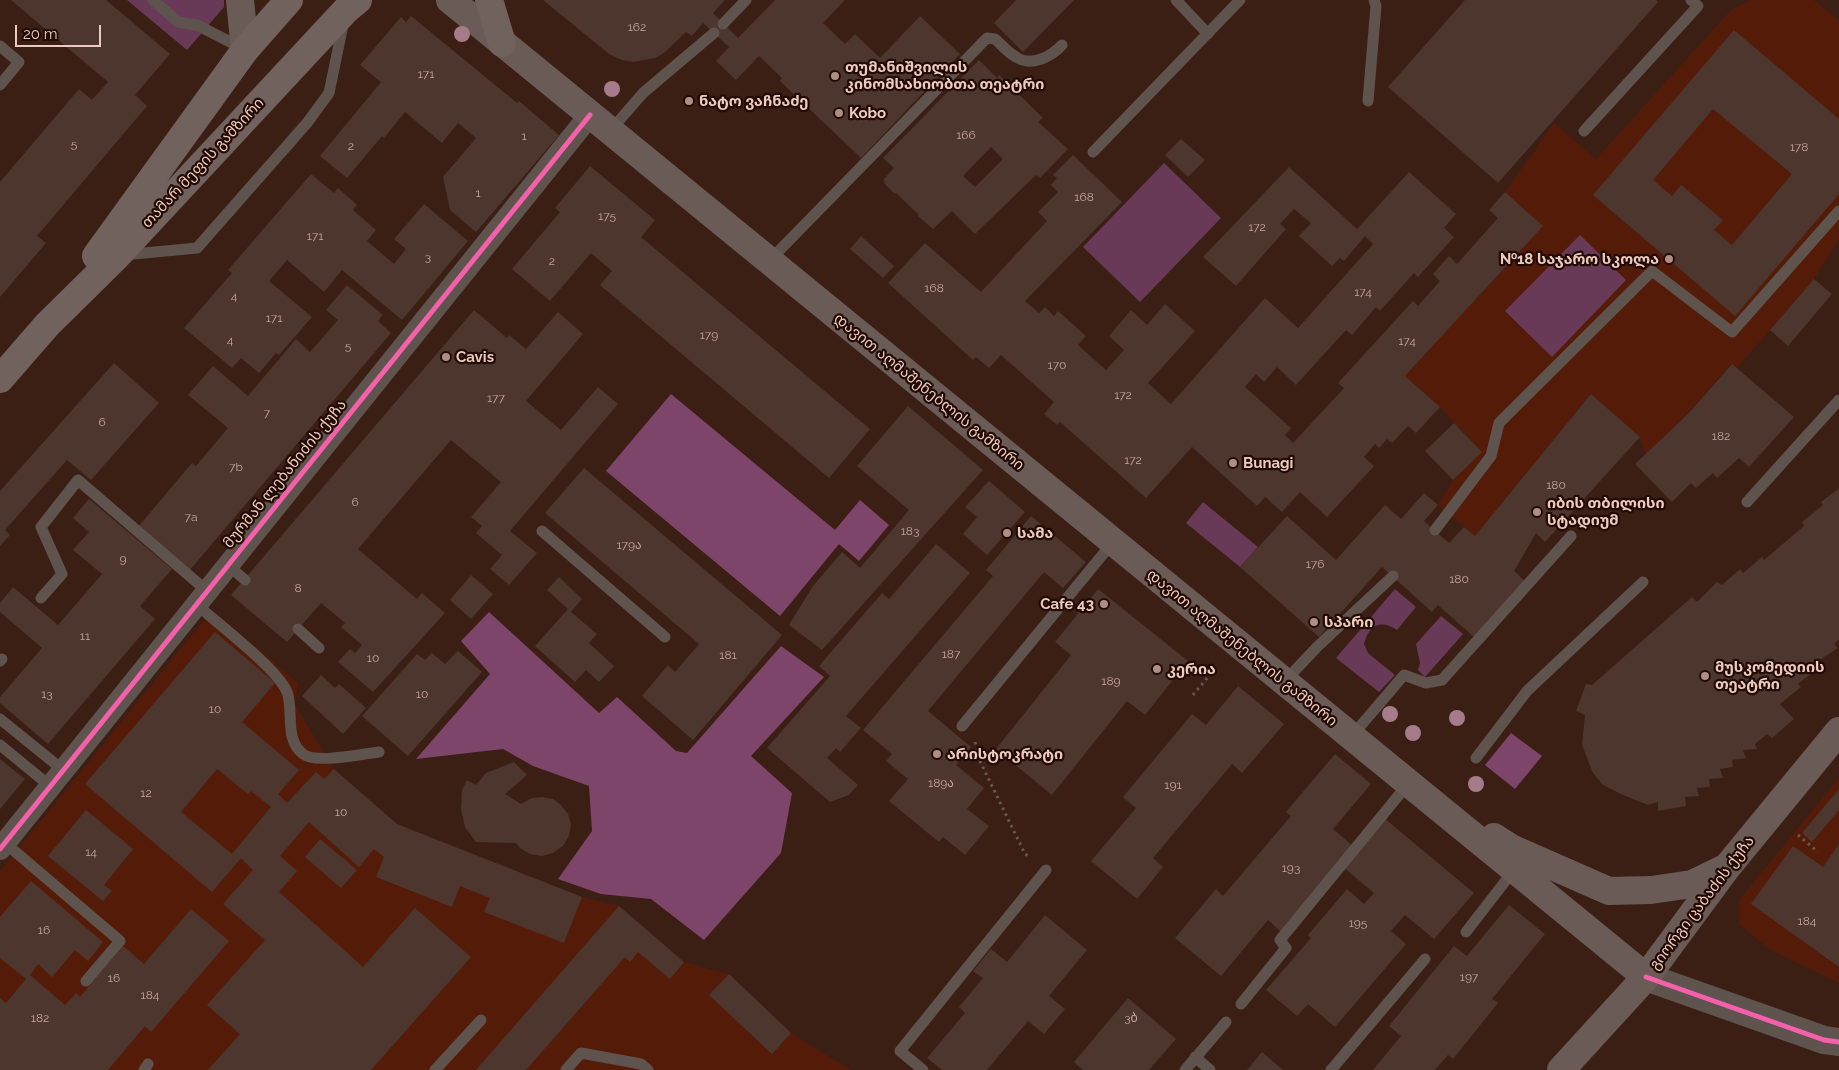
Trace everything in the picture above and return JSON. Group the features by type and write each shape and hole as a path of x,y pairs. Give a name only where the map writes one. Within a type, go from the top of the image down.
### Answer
{"main road":[{"path":"240,0 245,50"},
{"name":"თამარ მეფის გამზირი","path":"47,325 245,50 290,0"},
{"name":"დავით აღმაშენებლის გამზირი","path":"450,0 1646,977"},
{"path":"489,0 502,43"},
{"name":"თამარ მეფის გამზირი","path":"0,379 47,325 117,256 352,5"},
{"name":"გიორგი ცაბაძის ქუჩა","path":"1561,1070 1646,977 1728,866 1839,731"},
{"name":"დავით აღმაშენებლის გამზირი","path":"1408,784 1511,848 1609,891 1651,890 1692,884 1728,866"}],"street":[{"name":"მურმან ლებანიძის ქუჩა","path":"2,846 228,565 600,123"},
{"path":"1646,977 1824,1040 1839,1042"}],"lane":[{"path":"153,0 178,22 197,24 245,50"},
{"path":"723,24 746,0"},
{"path":"1176,0 1208,34"},
{"path":"1093,152 1240,0"},
{"path":"1368,101 1376,6 1374,0"},
{"path":"1584,131 1698,6 1691,0"},
{"path":"117,256 197,248 307,123 329,93 352,5"},
{"path":"600,123 643,93 714,33"},
{"path":"769,261 987,38 995,38 1016,58 1032,61 1056,52 1062,45"},
{"path":"0,46 19,62 0,85"},
{"path":"1435,530 1492,456 1499,423 1652,272 1732,332 1839,211"},
{"path":"1747,502 1839,400"},
{"path":"41,598 62,574 41,527 78,480 202,598 271,670 286,692 293,740 304,755 325,759 379,752"},
{"path":"542,531 665,636"},
{"path":"1351,737 1404,675 1426,683 1442,680 1570,536"},
{"path":"962,726 1113,542"},
{"path":"228,565 245,580"},
{"path":"1284,682 1317,647 1393,576"},
{"path":"1476,758 1527,690 1644,582"},
{"path":"298,629 319,648"},
{"path":"0,718 57,778"},
{"path":"0,745 57,778"},
{"path":"1241,1004 1286,948 1280,940 1408,784"},
{"path":"2,846 120,941 86,981"},
{"path":"924,1070 900,1051 1046,870"},
{"path":"1466,932 1514,870"},
{"path":"1331,1070 1425,959"},
{"path":"435,1070 481,1020"},
{"path":"1184,1070 1226,1022"},
{"path":"566,1070 580,1053 641,1064 648,1070"},
{"path":"1196,1057 1210,1070"}],"path":[{"path":"1193,695 1223,658"},
{"path":"962,726 974,737 979,758 1025,854 1046,870"},
{"path":"1798,835 1818,852"}],"shaded area":[{"path":"127,0 224,0 224,7 187,50"},
{"name":"№18 საჯარო სკოლა","path":"1751,0 1814,0 1839,20 1839,239 1814,279 1737,368 1731,364 1688,414 1645,455 1640,437 1591,394 1475,536 1438,505 1453,480 1482,452 1440,407 1405,376 1542,226 1505,192 1554,123 1596,159 1731,10"},
{"path":"1164,163 1221,218 1140,302 1083,247"},
{"path":"1580,235 1626,280 1552,357 1505,311"},
{"path":"671,394 835,530 860,500 889,525 859,561 839,544 780,616 606,471"},
{"path":"1203,502 1258,547 1240,567 1186,523"},
{"path":"1395,589 1416,607 1397,630 1380,625 1372,628 1366,637 1364,644 1368,653 1395,675 1379,692 1336,658"},
{"path":"212,610 298,683 295,705 334,769 397,824 582,897 619,906 684,962 729,974 791,1033 851,1070 0,1070 0,871"},
{"path":"489,612 599,713 617,697 676,751 687,753 781,646 824,677 751,756 792,793 781,853 704,940 651,899 601,894 558,879 592,831 589,786 533,766 503,749 416,759 490,674 461,641"},
{"path":"1441,616 1463,634 1425,677 1418,670 1420,663 1416,644"},
{"path":"1511,733 1542,756 1515,789 1485,765"},
{"path":"1839,778 1839,983 1772,951 1739,924 1739,900"}],"building":[{"path":"11,0 106,0 170,54 135,95 147,106 37,236 46,243 0,297 0,182 79,89 92,100 108,82"},
{"path":"543,0 725,0 713,13 738,38 775,0 845,0 823,23 845,44 855,34 880,58 920,16 960,54 861,158 780,81 782,78 759,56 736,80 716,61 729,47 703,23 692,36 686,32 664,53 655,58 633,62 622,60 609,54"},
{"path":"1016,0 1074,0 1023,52 994,23"},
{"path":"1465,0 1656,0 1658,2 1498,183 1388,87"},
{"path":"411,16 559,135 476,232 450,210 443,177 476,138 458,123 442,143 405,112 347,178 320,156 381,82 360,65 401,17 406,22"},
{"path":"1734,30 1839,119 1839,194 1735,316 1593,195","holes":["1713,109 1792,174 1732,245 1714,230 1723,220 1681,185 1672,196 1653,180"]},
{"path":"979,60 997,78 999,75 1043,118 1038,122 1068,149 1040,178 1036,175 975,234 952,211 933,229 884,183 883,180 894,168 883,158","holes":["991,147 1003,159 975,187 963,176"]},
{"path":"1181,139 1205,160 1188,177 1165,155"},
{"path":"1073,155 1122,202 1025,301 1039,313 1045,307 1054,316 1058,311 1086,336 1078,345 1106,370 1124,350 1109,336 1131,310 1147,325 1165,304 1195,331 1148,383 1171,404 1265,298 1298,328 1373,244 1365,236 1344,261 1340,258 1332,266 1299,236 1311,223 1294,209 1280,224 1286,229 1236,286 1203,257 1289,167 1357,229 1409,172 1456,214 1444,228 1454,237 1418,277 1414,273 1380,311 1376,307 1352,335 1346,330 1296,385 1277,367 1264,382 1256,374 1245,387 1291,428 1285,435 1293,443 1344,388 1338,383 1413,301 1418,306 1440,281 1433,274 1449,256 1457,264 1498,218 1489,210 1505,192 1543,226 1405,376 1440,407 1416,433 1408,426 1392,443 1387,439 1379,448 1375,444 1364,457 1374,466 1327,517 1300,492 1282,512 1265,497 1257,506 1192,447 1146,498 1060,422 1057,425 1044,414 1054,402 1001,355 989,368 976,357 973,360 888,283 925,243 981,292 1047,221 1038,212 1058,192 1051,185 1057,178 1053,175"},
{"path":"590,166 655,220 641,237 870,429 829,478 600,285 612,271 591,253 550,301 512,269 560,212 555,208"},
{"path":"311,174 334,193 338,188 357,205 353,210 376,230 367,241 394,264 406,249 394,239 424,204 468,241 402,320 342,270 324,292 287,260 269,281 312,317 279,355 276,353 259,373 241,358 232,368 184,328 232,273 228,270"},
{"path":"861,236 894,266 883,278 850,249"},
{"path":"1814,279 1832,294 1788,346 1770,330"},
{"path":"347,285 383,315 378,321 391,333 189,571 138,527 192,463 196,466 228,428 188,395 213,366 248,396 296,339 310,352 338,320 326,310"},
{"path":"474,310 507,338 509,335 526,349 558,312 583,334 526,401 561,430 598,387 618,404 510,531 537,553 509,585 490,569 502,555 476,533 482,526 471,517 501,482 451,440 358,549 417,599 422,593 445,613 373,692 338,662 350,649 355,653 362,645 341,627 345,623 321,603 287,642 231,595"},
{"path":"114,363 159,403 91,480 67,460 5,530 10,535 0,546 0,491"},
{"path":"1732,364 1794,417 1749,467 1739,458 1717,478 1713,473 1696,488 1691,483 1672,502 1635,464 1688,414"},
{"path":"1591,394 1640,437 1545,542 1536,533 1514,571 1526,582 1475,638 1438,605 1432,612 1382,567 1319,637 1240,567 1287,516 1336,560 1385,505 1401,519 1424,493 1438,505 1424,521 1449,543 1464,527 1475,536"},
{"path":"908,406 983,470 822,650 789,625 813,586 842,552 860,568 909,510 857,466"},
{"path":"1454,423 1482,452 1453,480 1425,451"},
{"path":"584,468 782,635 693,740 642,696 668,665 675,672 699,644 545,513"},
{"path":"989,481 1025,512 987,555 963,534 977,517 965,507"},
{"name":"მუსკომედიის თეატრი","path":"1839,488 1839,640 1834,644 1838,648 1815,663 1818,668 1798,684 1801,687 1780,704 1794,719 1772,738 1767,734 1755,744 1757,749 1743,750 1746,758 1732,760 1733,767 1720,769 1723,778 1709,779 1710,787 1697,788 1699,796 1685,797 1686,806 1658,811 1658,802 1648,805 1603,785 1593,773 1582,745 1585,715 1576,711 1586,684 1592,685 1692,597 1697,602 1717,582 1722,585 1740,569 1743,573 1762,557 1764,560 1804,526 1802,522 1823,505 1821,502"},
{"path":"89,499 172,569 140,606 155,619 48,744 0,703 0,697 42,648 0,612 0,603 13,587 58,625 102,574 73,550 89,532 73,518"},
{"path":"1031,516 1086,562 1063,588 1044,572 928,711 971,747 956,765 984,788 967,809 989,826 965,855 943,837 939,842 889,801 908,779 886,761 892,754 863,730 993,576 986,570"},
{"path":"936,544 970,573 846,716 861,728 840,752 836,748 827,758 858,785 849,795 830,802 767,748 830,676 819,666 882,593 889,599"},
{"path":"471,575 493,594 471,619 450,600"},
{"path":"559,577 582,599 571,612 597,634 589,643 614,666 599,682 586,670 575,682 535,646 568,609 547,590"},
{"path":"1098,589 1188,661 1145,715 1127,701 1052,795 996,749 1071,655 1055,642"},
{"path":"215,632 275,683 242,722 299,770 278,794 287,803 316,772 324,779 334,769 397,824 582,897 564,943 484,912 490,898 460,886 452,907 376,877 384,857 374,849 359,867 309,822 280,856 297,871 279,892 363,967 415,908 471,957 371,1070 208,1070 240,1034 207,1005 265,940 223,904 253,870 241,858 212,892 85,784","holes":["217,769 248,794 251,791 271,807 232,854 181,812"]},
{"path":"458,651 482,672 408,756 362,716 417,654 425,660 432,653 445,664"},
{"path":"321,675 335,688 339,684 366,708 343,734 302,696"},
{"path":"1238,686 1284,724 1242,773 1232,764 1153,858 1163,867 1137,899 1091,861 1136,808 1123,797 1192,714 1206,725"},
{"path":"1335,754 1371,784 1333,829 1353,846 1281,932 1268,920 1221,976 1175,938 1216,889 1223,896 1291,816 1286,812"},
{"path":"0,759 25,779 0,809"},
{"path":"514,762 527,775 505,794 521,804 532,798 553,799 568,814 571,824 569,836 563,846 553,853 542,856 530,854 516,843 476,842 465,827 461,809 462,790 467,780 476,785 486,773"},
{"path":"1839,789 1839,810 1812,842 1802,833"},
{"path":"86,810 133,849 104,885 112,891 103,901 48,856"},
{"path":"1384,818 1474,893 1434,939 1405,915 1391,931 1406,944 1335,1027 1308,1004 1297,1016 1266,990 1311,938 1308,935 1347,889 1364,904 1374,893 1343,867"},
{"path":"320,839 357,870 341,888 305,857"},
{"path":"1839,844 1839,967 1751,904 1793,846 1823,867"},
{"path":"31,881 103,942 88,961 75,950 52,977 38,964 30,975 65,1005 76,993 80,997 123,946 144,964 191,909 229,941 151,1032 145,1026 108,1070 0,1070 0,998 6,1003 26,979 0,958 0,917"},
{"path":"1509,905 1545,934 1492,999 1498,1003 1453,1059 1448,1055 1435,1070 1373,1070 1401,1036 1389,1026 1454,946 1467,956"},
{"path":"619,906 684,962 670,979 638,952 630,962 625,957 526,1070 476,1070"},
{"path":"1045,915 1087,950 1049,996 1065,1009 1044,1034 1028,1021 987,1070 942,1070 927,1058 965,1013 959,1007 983,978 973,971 991,949 1007,962"},
{"path":"729,974 791,1033 772,1054 709,995"},
{"path":"1128,998 1176,1039 1149,1070 1083,1070 1074,1062"},
{"path":"1262,1052 1283,1070 1247,1070"}],"cycle path":[{"path":"0,849 590,115"},
{"path":"1646,977 1824,1040 1839,1042"}],"place":[{"name":"თუმანიშვილის კინომსახიობთა თეატრი","path":"835,76"},
{"name":"ნატო ვაჩნაძე","path":"689,101"},
{"name":"Kobo","path":"839,113"},
{"name":"№18 საჯარო სკოლა","path":"1669,259"},
{"name":"Cavis","path":"446,357"},
{"name":"Bunagi","path":"1233,463"},
{"name":"იბის თბილისი სტადიუმ","path":"1537,512"},
{"name":"სამა","path":"1007,533"},
{"name":"Cafe 43","path":"1104,604"},
{"name":"სპარი","path":"1314,622"},
{"name":"კერია","path":"1157,669"},
{"name":"მუსკომედიის თეატრი","path":"1705,676"},
{"name":"არისტოკრატი","path":"937,754"}]}
